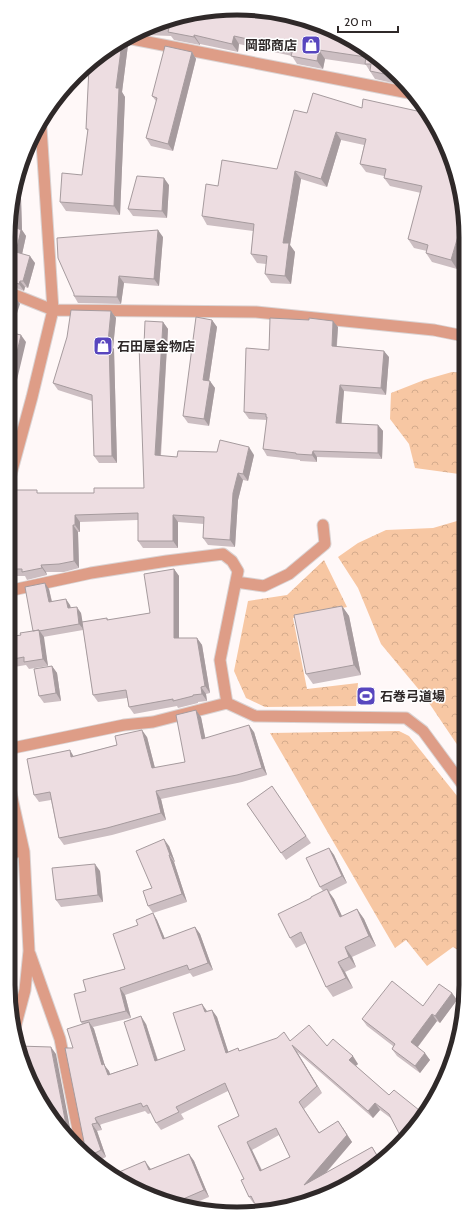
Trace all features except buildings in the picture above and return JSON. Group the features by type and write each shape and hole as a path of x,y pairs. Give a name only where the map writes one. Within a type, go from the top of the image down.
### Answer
{"street":[{"path":"136,40 405,92"},
{"path":"15,460 53,310 41,133"},
{"path":"15,295 53,310 256,312 434,330 459,335"},
{"path":"236,582 264,586 290,574 325,544 323,524"},
{"path":"15,589 91,573 223,554 232,561 238,571 220,660 227,703"},
{"path":"15,748 124,725 153,722 227,703 255,716 406,718 423,731 459,779"},
{"path":"15,812 24,852 29,951 25,990 18,1018"},
{"path":"15,852 24,852"},
{"path":"29,951 60,1039 81,1142"}],"green space":[{"path":"452,372 459,373 459,474 415,468 409,444 390,419 391,393 424,380"},
{"path":"459,519 459,747 425,697 381,644 358,588 338,557 358,543 386,530 433,528"},
{"path":"324,560 347,607 293,618 307,689 358,683 356,706 265,707 246,698 234,671 248,601 287,595"},
{"path":"399,731 409,736 459,798 459,951 453,947 427,966 406,940 395,948 270,733"}],"place":[{"name":"岡部商店","path":"311,45"},
{"name":"石田屋金物店","path":"103,346"},
{"name":"石巻弓道場","path":"366,696"}]}
